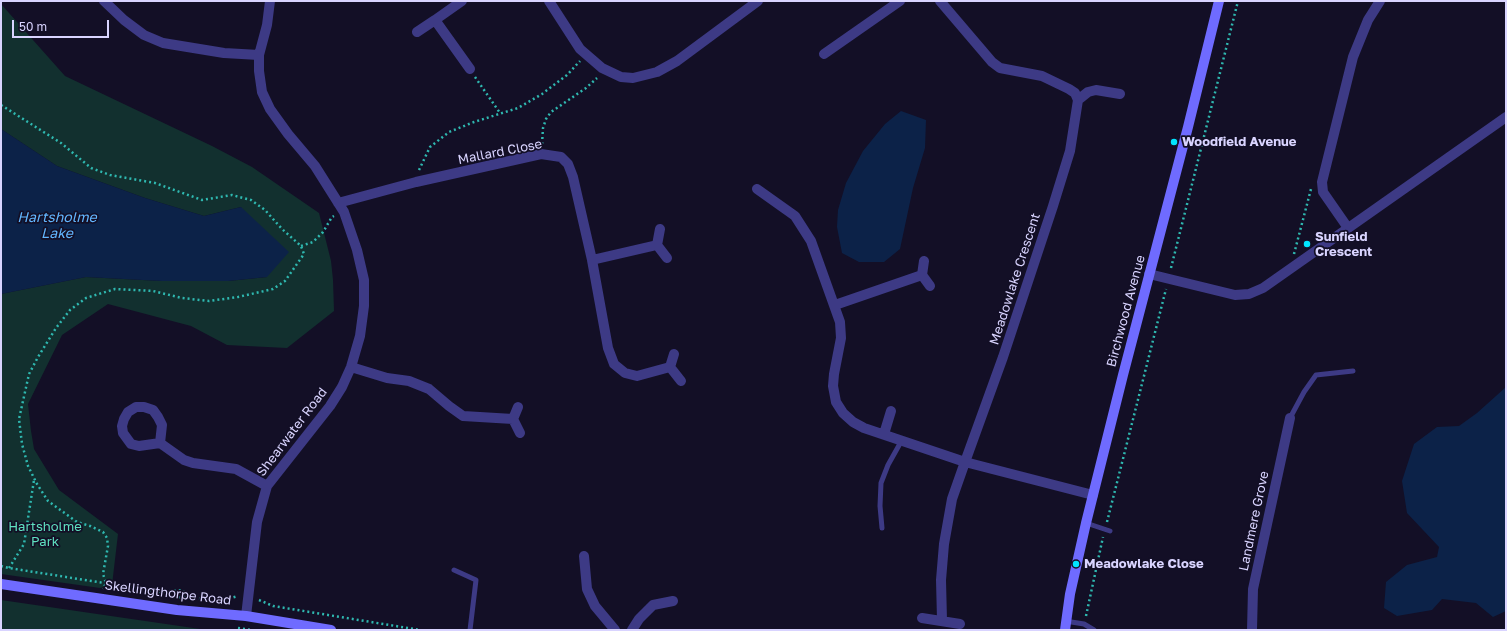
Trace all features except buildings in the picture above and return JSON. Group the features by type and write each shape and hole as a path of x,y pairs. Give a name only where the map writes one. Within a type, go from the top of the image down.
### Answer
{"street":[{"path":"104,1 124,20 144,35 163,43 224,53 259,55"},
{"name":"Shearwater Road","path":"246,616 257,522 267,486 330,406 342,387 351,367 360,336 364,306 364,280 357,250 344,212 315,166 288,134 270,109 262,92 259,71 259,55 267,25 270,1"},
{"path":"416,32 462,1"},
{"path":"549,1 580,49 602,68 621,77 633,78 657,72 678,60 752,3"},
{"path":"824,54 900,1"},
{"path":"940,1 992,62 1000,68 1042,76 1069,89 1075,94 1078,100 1088,92 1096,90 1120,94"},
{"name":"Birchwood Avenue","path":"1065,625 1070,594 1093,495 1190,120 1219,1"},
{"path":"1348,228 1323,192 1322,182 1354,57 1368,20 1380,1"},
{"path":"435,20 470,69"},
{"name":"Meadowlake Crescent","path":"942,620 941,580 944,544 952,499 1003,357 1053,206 1070,151 1078,100"},
{"path":"1149,274 1235,295 1249,294 1263,288 1506,117"},
{"name":"Mallard Close","path":"338,203 416,182 541,154 561,157 568,164 573,178 592,260 608,348 614,364 625,374 637,376 670,367"},
{"path":"757,189 795,216 811,241 840,322 841,338 833,386 836,402 843,414 864,428 965,462 1093,495"},
{"path":"660,229 657,245 667,258"},
{"path":"592,260 657,245"},
{"path":"924,261 922,275 930,286"},
{"path":"835,306 922,275"},
{"path":"674,354 670,367 681,381"},
{"path":"351,367 387,378 409,381 429,389 463,416 513,419"},
{"path":"160,443 162,424 153,410 144,407 136,407 128,412 122,426 126,439 131,444 139,446 160,443 184,460 200,465 236,469 267,486"},
{"path":"518,407 513,419 520,433"},
{"path":"884,434 891,411"},
{"name":"Landmere Grove","path":"1252,630 1253,589 1290,418"},
{"path":"584,556 587,588 595,606 615,630"},
{"name":"Skellingthorpe Road","path":"1,584 177,610 246,616 331,630"},
{"path":"632,630 639,619 653,606 673,601"},
{"path":"922,618 960,624"}],"lane":[{"path":"1290,418 1304,392 1316,375 1353,371"},
{"path":"882,528 880,506 881,483 888,465 902,440"},
{"path":"1086,524 1110,531"},
{"path":"454,570 476,580 470,630"},
{"path":"1065,625 1084,624 1094,630"}],"path":[{"path":"1171,270 1238,1"},
{"path":"416,182 420,167 430,147 449,132 474,122 518,108 542,94 567,75 586,54"},
{"path":"541,154 543,128 546,119 551,112 586,88 597,78 602,68"},
{"path":"470,69 500,113"},
{"path":"1,105 61,143 91,168 110,175 155,183 202,200 232,195 252,200 265,210 282,229 301,246 304,254 285,281 273,289 238,297 209,301 182,298 154,291 115,289 86,298 70,310 56,328 38,357 29,374 19,419 22,444 28,466 34,479 48,501 76,522 103,532 107,538 108,546 103,574 106,583 102,591"},
{"path":"1289,269 1311,187 1322,182"},
{"path":"301,246 313,242 323,232 332,217 344,212"},
{"path":"1107,522 1166,288"},
{"path":"9,568 24,544 34,479"},
{"path":"1086,616 1103,538"},
{"path":"1,566 161,592 183,590 184,598"},
{"path":"261,600 273,606 420,630"}],"green space":[{"name":"Hartsholme Park","path":"1,4 65,76 212,146 252,167 319,213 331,261 334,311 287,348 227,345 191,326 108,304 62,335 28,404 31,431 34,449 59,490 118,534 112,585 100,588 1,574 1,294 86,277 162,281 228,281 267,277 241,207 204,216 145,198 57,166 1,129"},
{"path":"1,600 207,630 1,630"}],"water":[{"path":"901,111 926,120 925,148 913,188 900,249 884,262 859,262 842,253 837,227 838,210 846,183 863,151 885,124"},
{"name":"Hartsholme Lake","path":"1,129 57,166 145,198 204,216 241,207 289,252 267,277 228,281 162,281 86,277 1,294"},
{"path":"1506,387 1506,611 1493,617 1476,603 1442,599 1432,610 1397,616 1384,608 1386,582 1407,565 1437,557 1439,547 1407,513 1402,481 1414,444 1437,427 1459,426 1477,413"}],"place":[{"name":"Woodfield Avenue","path":"1174,142"},
{"name":"Sunfield Crescent","path":"1307,244"},
{"name":"Meadowlake Close","path":"1076,564"}]}
